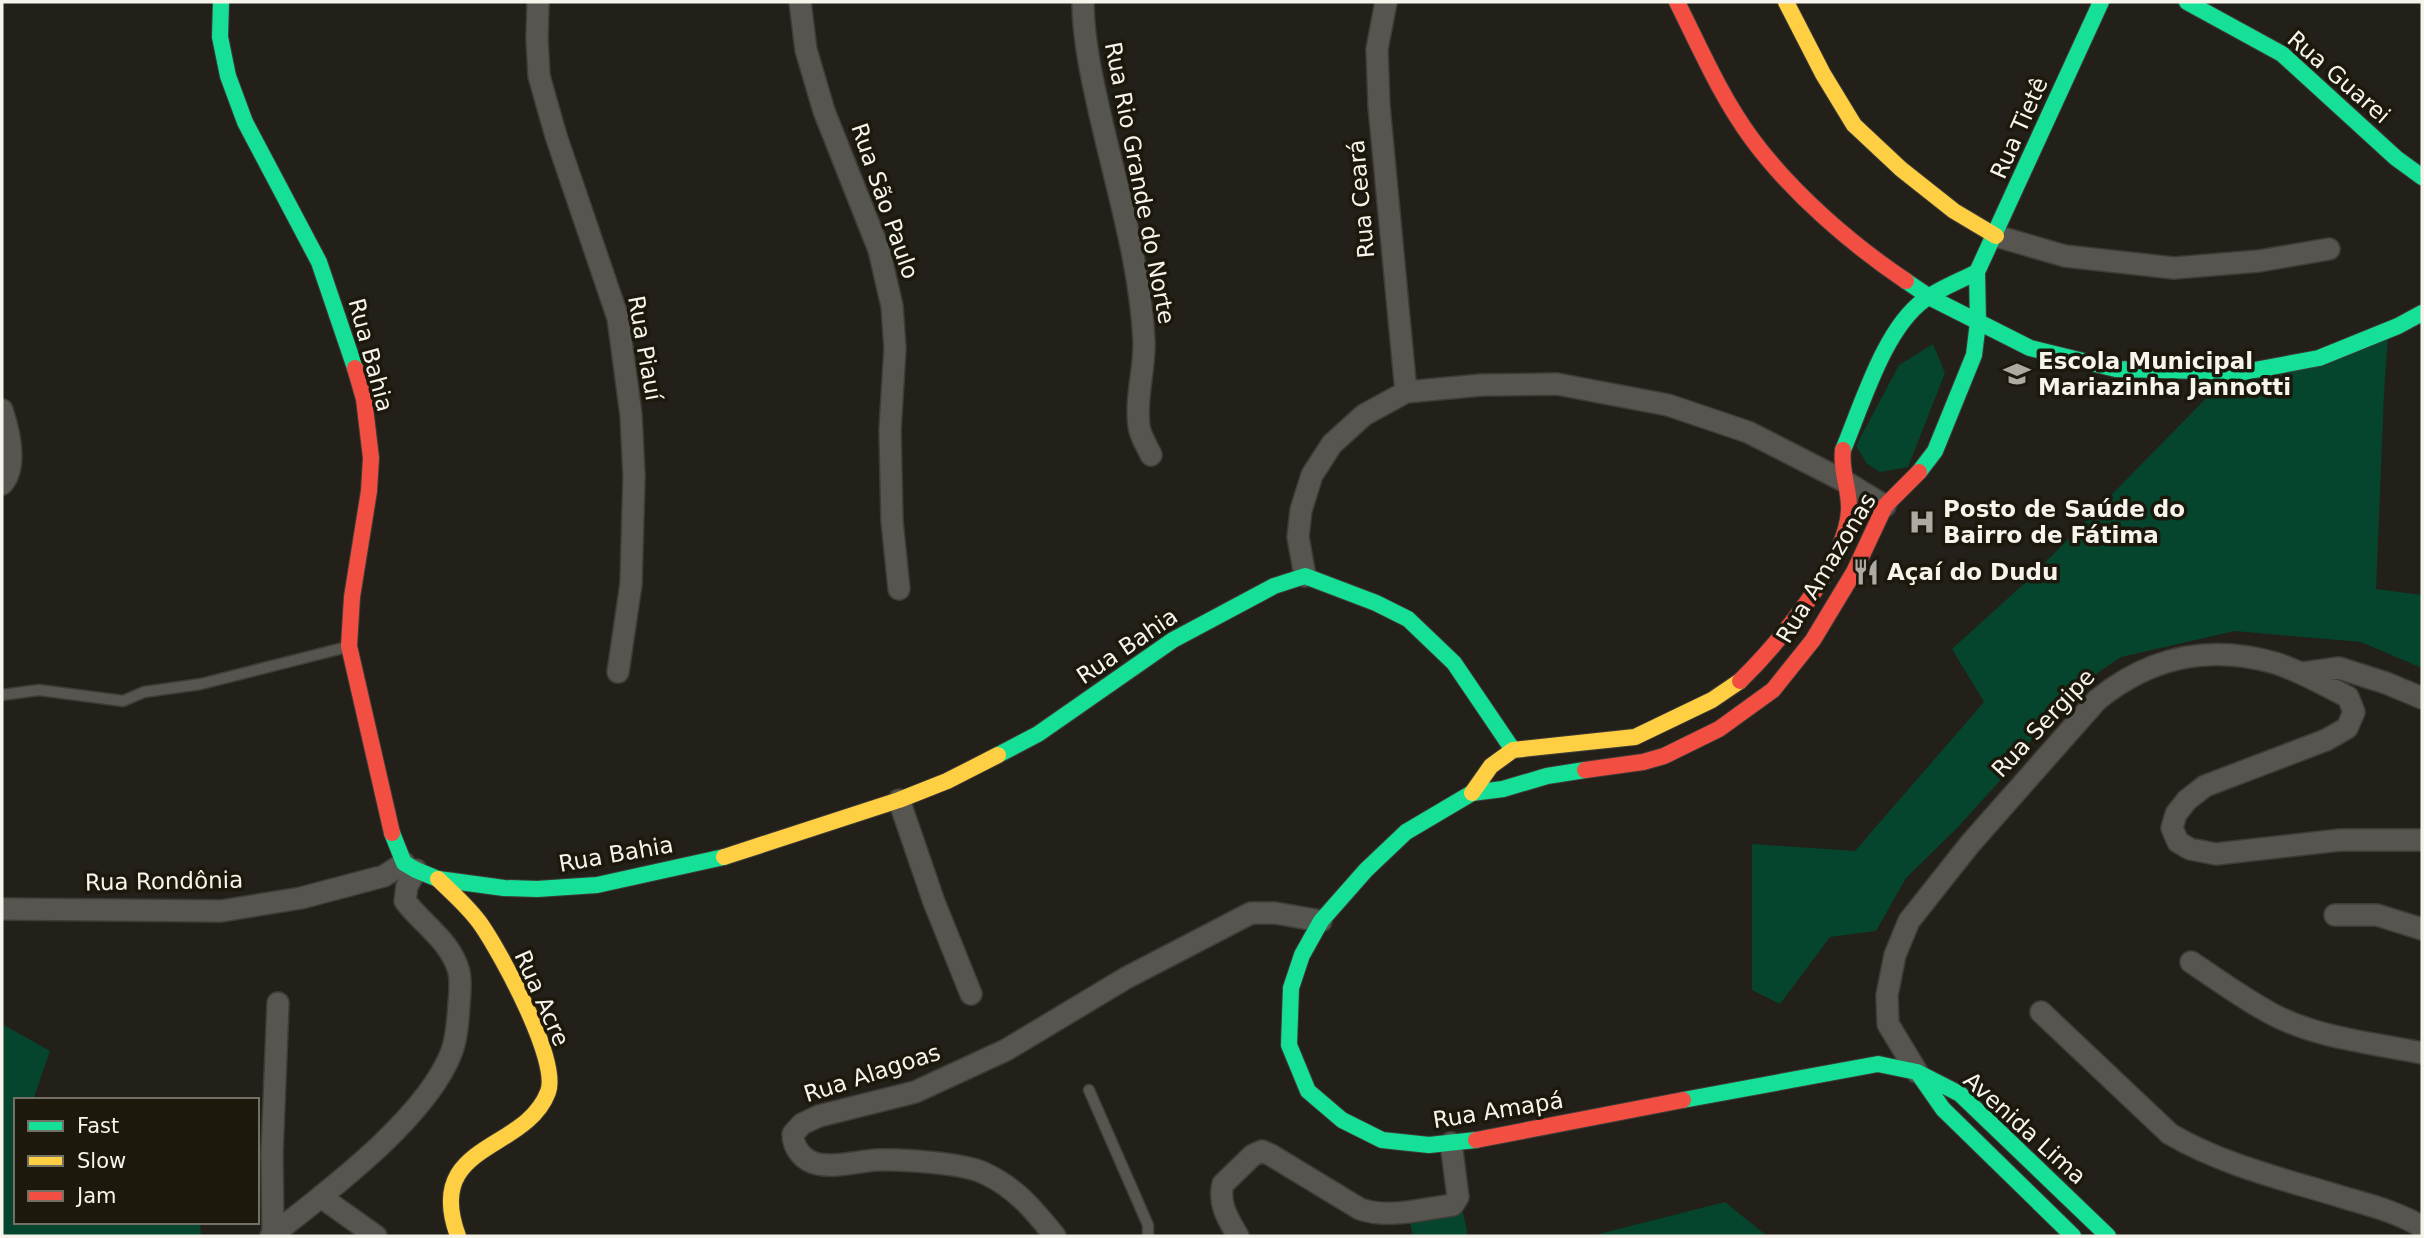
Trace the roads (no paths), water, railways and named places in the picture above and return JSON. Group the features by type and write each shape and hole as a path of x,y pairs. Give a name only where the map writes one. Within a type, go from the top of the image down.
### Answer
{"street":[{"name":"Rua Bahia","path":"221,2 220,37 228,76 245,122 318,262 342,326 364,399 371,469 352,597 349,646 387,817 396,846 410,867 438,879 504,888 537,889 597,885 725,857 900,800 947,780 1038,734 1173,640 1274,586 1305,576"},
{"name":"Rua Piauí","path":"538,2 539,76 556,136 618,318 631,415 634,476 631,584 618,672"},
{"name":"Rua São Paulo","path":"800,2 806,50 821,99 880,250 892,306 895,348 890,430 892,521 899,589"},
{"name":"Rua Rio Grande do Norte","path":"1083,2 1083,22 1090,65 1128,235 1143,319 1139,429 1151,455"},
{"name":"Rua Ceará","path":"1386,2 1377,49 1379,106 1406,392"},
{"path":"1677,2 1712,74 1752,139 1798,192 1876,261 1931,298 2031,348 2116,369 2244,372 2319,358 2398,326 2422,313"},
{"path":"1786,2 1823,74 1854,125 1901,169 1943,203 1996,236 2065,256 2174,268 2259,261 2329,249"},
{"name":"Rua Tietê","path":"1978,322 1977,272 1996,236 2101,2"},
{"name":"Rua Guarei","path":"2187,2 2282,54 2420,176"},
{"path":"1931,298 1977,272"},
{"name":"Rua Amazonas","path":"1543,746 1590,744 1635,737 1712,700 1740,681 1773,648 1834,561 1849,510 1842,453 1885,351 1910,313 1924,300 1931,298"},
{"name":"Rua Amazonas","path":"1547,776 1643,762 1664,756 1719,729 1773,690 1798,661 1854,572 1885,506 1914,480 1935,451 1974,355 1978,322"},
{"path":"1547,776 1543,746 1514,750 1454,663 1408,619 1376,603 1305,576 1298,537 1301,510 1312,475 1332,444 1364,415 1406,392 1482,385 1557,384 1668,405 1748,432 1844,481 1885,506"},
{"path":"2,410 9,430 10,464 2,484"},
{"path":"1834,561 1854,572"},
{"name":"Rua Sergipe","path":"1917,1072 1888,1024 1888,995 1895,955 1909,921 1970,844 2097,699 2118,682 2147,667 2193,655 2223,654 2273,663 2303,673 2339,668 2422,698"},
{"path":"2303,673 2348,697 2354,712 2347,728 2326,740 2205,786 2187,800 2176,814 2172,828 2178,842 2190,849 2216,854 2340,839 2422,840"},
{"path":"1740,681 1757,703"},
{"path":"1635,737 1643,762"},
{"name":"Rua Amapá","path":"1514,750 1492,766 1472,793 1406,832 1366,870 1321,921 1302,955 1291,988 1289,1045 1308,1091 1342,1120 1381,1140 1429,1145 1853,1067 1878,1064 1917,1072"},
{"name":"Rua Amapá","path":"1472,793 1503,789 1547,776"},
{"path":"900,800 934,902 971,994"},
{"path":"272,1236 321,1197 415,1110 439,1077 452,1050 458,1025 460,973 452,954 437,934 405,901 410,867"},
{"name":"Rua Rondônia","path":"2,909 221,911 300,898 410,867"},
{"name":"Rua Acre","path":"438,879 481,925 506,968 532,1022 548,1066 549,1090 539,1110 521,1129 484,1147 459,1171 452,1193 451,1219 458,1236"},
{"name":"Rua Alagoas","path":"1055,1236 1024,1198 982,1172 950,1165 881,1160 818,1164 805,1158 797,1150 793,1134 802,1124 819,1116 915,1092 1006,1051 1126,978 1251,913 1275,913 1321,921"},
{"path":"2334,915 2377,915 2422,929"},
{"path":"2191,962 2273,1015 2339,1036 2422,1053"},
{"path":"272,1236 272,1153 278,1003"},
{"path":"2041,1012 2170,1134 2189,1146 2243,1168 2373,1206 2410,1219 2422,1227"},
{"name":"Avenida Lima","path":"1917,1072 1960,1094 2108,1236"},
{"name":"Avenida Lima","path":"1917,1072 1943,1109 2073,1236"},
{"path":"1238,1236 1220,1199 1223,1184 1254,1155 1262,1152 1270,1155 1360,1209 1369,1212 1398,1212 1453,1205 1458,1197 1451,1143"},
{"path":"2045,1209 2063,1191"},
{"path":"321,1197 376,1236"}],"lane":[{"path":"2,695 50,691 123,701 145,692 201,684 349,646"},
{"path":"1089,1090 1148,1225 1149,1236"}],"place":[{"name":"Escola Municipal Mariazinha Jannotti","path":"2017,374"},
{"name":"Posto de Saúde do Bairro de Fátima","path":"1922,522"},
{"name":"Açaí do Dudu","path":"1866,572"}]}
